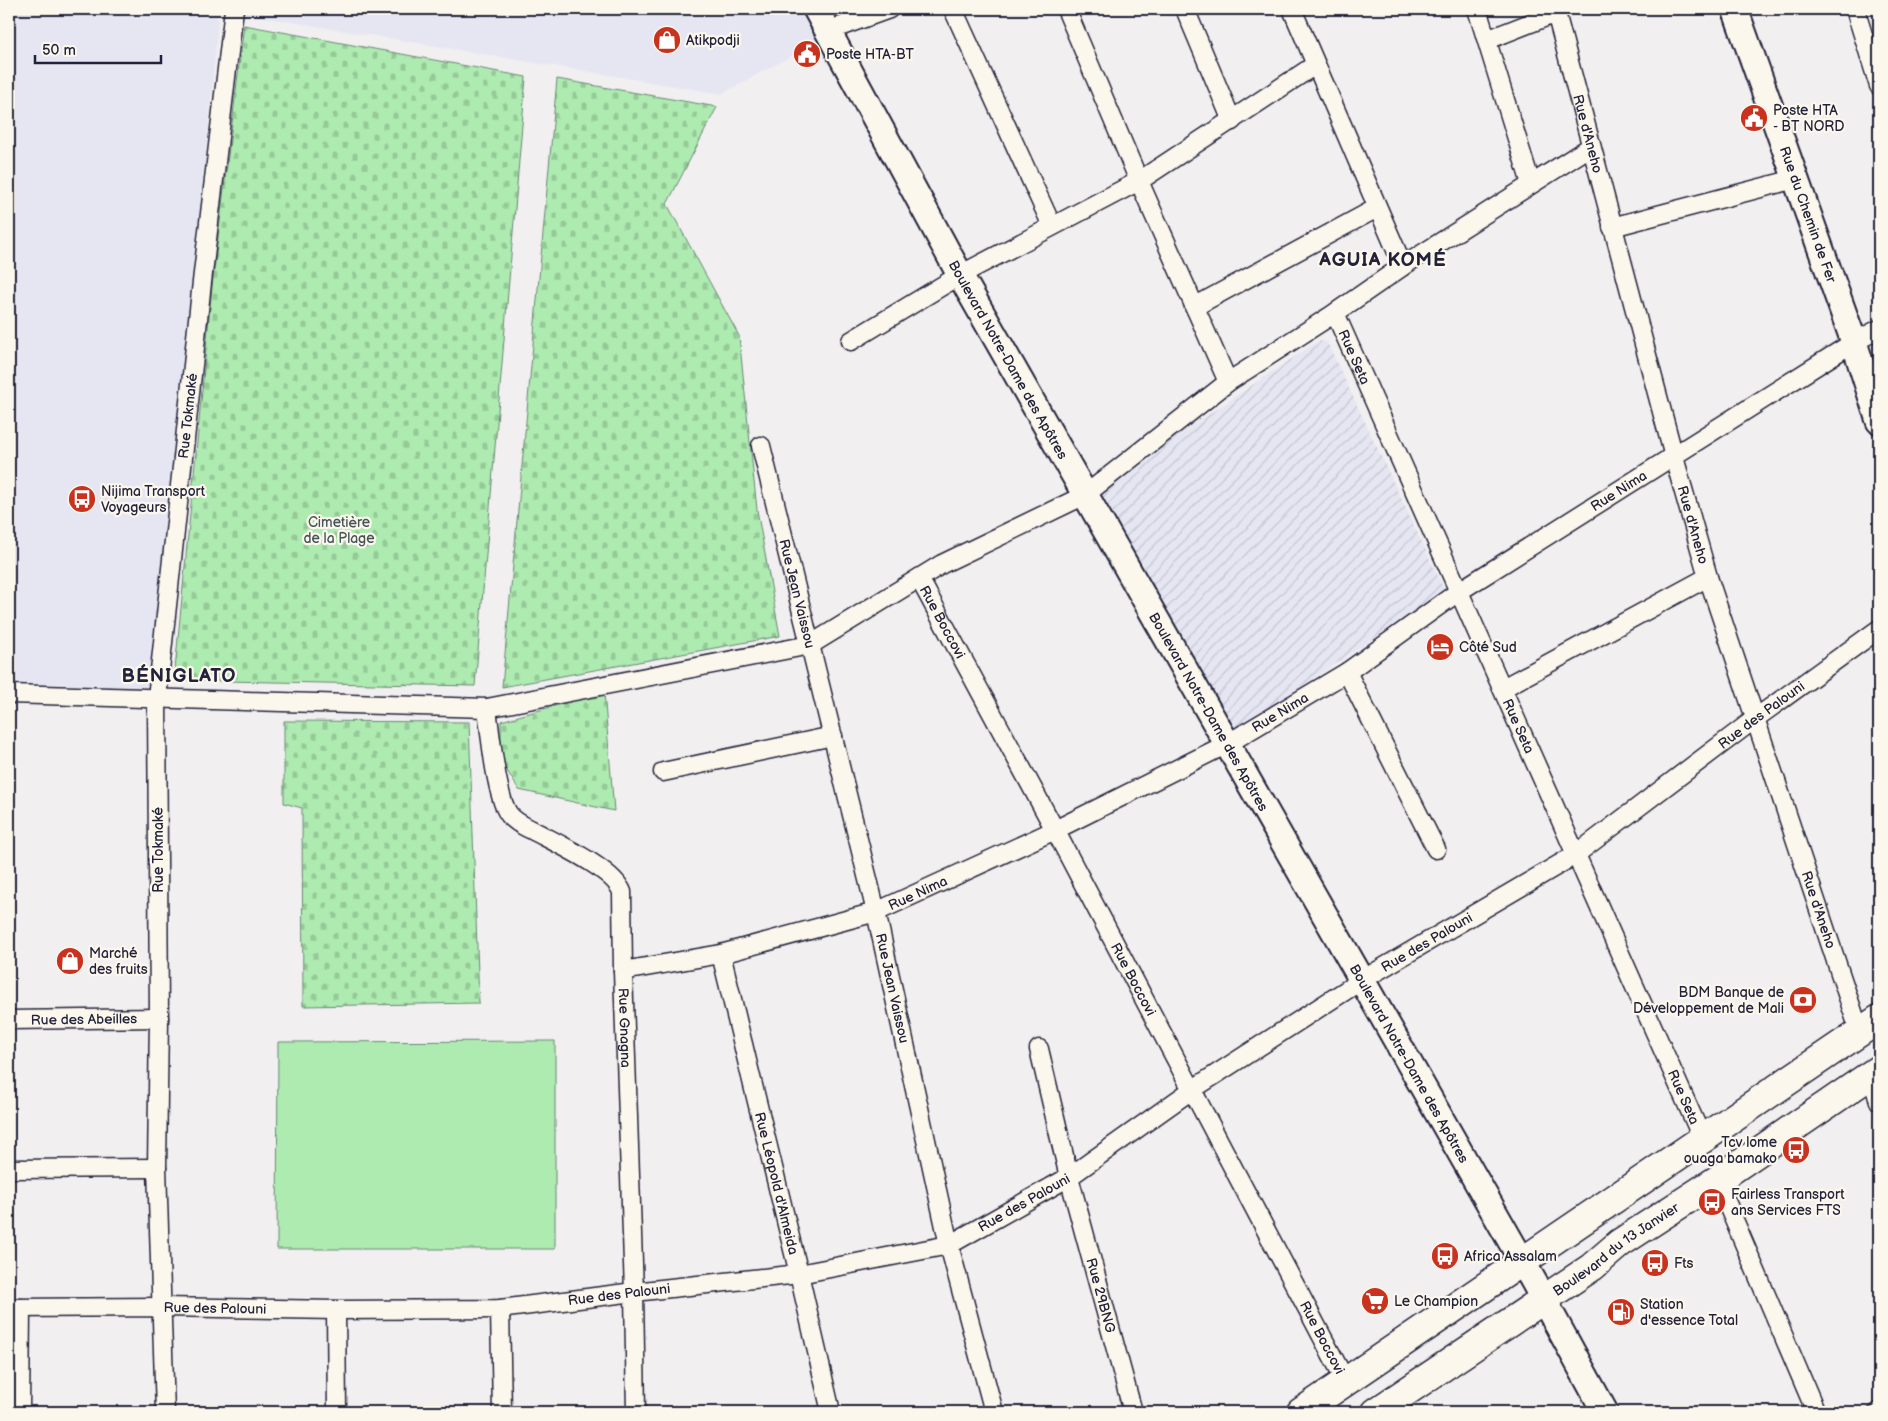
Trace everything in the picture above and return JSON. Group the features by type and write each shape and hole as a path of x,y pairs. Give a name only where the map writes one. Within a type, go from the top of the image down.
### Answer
{"highway":[{"path":"1301,1412 1870,1026"},
{"name":"Boulevard du 13 Janvier","path":"1376,1412 1592,1267 1620,1243 1717,1180 1875,1072"}],"street":[{"name":"Rue Tokmaké","path":"165,1412 157,1168 159,1018 157,698 201,290 234,9"},
{"name":"Boulevard Notre-Dame des Apôtres","path":"816,9 960,275 1544,1300 1605,1412"},
{"path":"828,31 889,9"},
{"path":"953,9 1052,226"},
{"path":"1066,9 1139,181 1228,382"},
{"path":"1185,9 1232,121"},
{"path":"1292,9 1377,208 1404,266"},
{"path":"1477,9 1531,184"},
{"name":"Rue du Chemin de Fer","path":"1735,9 1854,342 1879,421"},
{"path":"1855,9 1879,86"},
{"path":"1487,40 1556,11"},
{"name":"Rue d'Aneho","path":"1556,11 1590,146 1708,577 1756,718 1870,1026"},
{"path":"851,340 960,275 1139,181 1232,121 1315,64"},
{"path":"9,694 487,708 810,645 942,564 1085,495 1228,382 1590,146"},
{"path":"1612,227 1796,179"},
{"path":"1194,307 1377,208"},
{"name":"Rue Seta","path":"1335,313 1703,1140"},
{"name":"Rue Nima","path":"623,971 721,954 876,912 1055,830 1227,744 1347,672 1458,592 1854,342 1879,329"},
{"name":"Rue Jean Vaissou","path":"761,446 876,912 949,1245 994,1412"},
{"path":"1503,688 1708,577"},
{"name":"Rue Boccovi","path":"919,578 1193,1089 1346,1382"},
{"name":"Rue des Palouni","path":"15,1308 500,1309 799,1274 949,1245 1069,1177 1193,1089 1362,980 1575,855 1756,718 1879,629"},
{"path":"1347,672 1436,849"},
{"name":"Rue Gnagna","path":"487,708 500,795 508,814 523,825 606,872 620,886 623,899 623,971 634,1292 636,1412"},
{"path":"662,772 833,736"},
{"name":"Rue Léopold d'Almeida","path":"721,954 799,1274 830,1412"},
{"name":"Rue des Abeilles","path":"9,1020 159,1018"},
{"name":"Rue 29BNG","path":"1039,1049 1069,1177 1132,1412"},
{"path":"1875,1072 1879,1101"},
{"path":"9,1169 157,1168"},
{"path":"1717,1180 1816,1412"},
{"path":"15,1308 20,1412"},
{"path":"500,1309 502,1412"},
{"path":"336,1310 338,1412"}],"shaded area":[{"path":"9,9 831,9 842,28 722,94 219,10 157,695 9,690"},
{"path":"1318,341 1327,342 1445,591 1234,731 1096,490"}],"green space":[{"name":"Cimetière de la Plage","path":"244,25 526,77 475,686 174,680 212,287"},
{"path":"557,79 717,107 667,204 739,336 757,510 780,636 502,687"},
{"path":"604,692 614,811 519,790 501,761 501,721"},
{"path":"284,721 469,722 479,1003 303,1006 302,808 284,803"},
{"path":"555,1041 555,1249 277,1249 278,1042"}],"place":[{"name":"Atikpodji","path":"667,40"},
{"name":"Poste HTA-BT","path":"807,54"},
{"name":"Poste HTA - BT NORD","path":"1754,118"},
{"name":"Nijima Transport Voyageurs","path":"82,499"},
{"name":"Côté Sud","path":"1440,647"},
{"name":"Marché des fruits","path":"70,961"},
{"name":"BDM Banque de Développement de Mali","path":"1803,1000"},
{"name":"Tcv lome ouaga bamako","path":"1796,1150"},
{"name":"Fairless Transport ans Services FTS","path":"1712,1202"},
{"name":"Africa Assalam","path":"1445,1256"},
{"name":"Fts","path":"1655,1263"},
{"name":"Le Champion","path":"1375,1301"},
{"name":"Station d'essence Total","path":"1621,1312"}],"district":[{"name":"AGUIA KOMÉ","path":"1383,259"},
{"name":"BÉNIGLATO","path":"179,675"}]}
